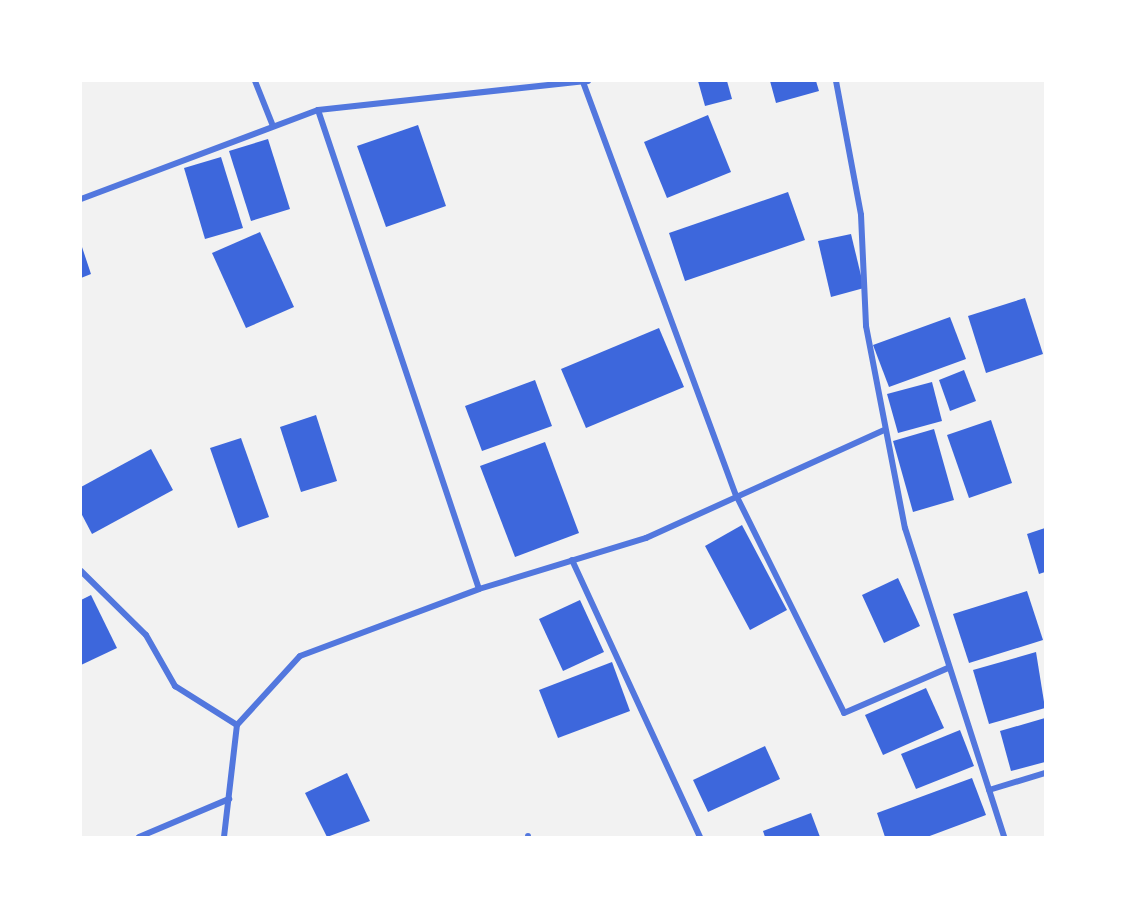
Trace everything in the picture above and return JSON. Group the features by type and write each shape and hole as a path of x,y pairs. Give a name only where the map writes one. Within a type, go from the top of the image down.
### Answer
{"street":[{"path":"255,81 273,126"},
{"path":"837,81 861,215 866,326 884,430 905,528 1004,837"},
{"path":"81,199 318,110 585,82 736,495 844,713 948,668"},
{"path":"318,110 479,589"},
{"path":"224,837 237,725 300,656 479,589 646,538 736,495 884,430"},
{"path":"572,560 700,837"},
{"path":"81,572 146,635 175,686 237,725"},
{"path":"989,790 1045,773"},
{"path":"139,837 229,799"}],"building":[{"path":"698,81 727,81 732,99 705,106"},
{"path":"770,81 816,81 819,91 776,103"},
{"path":"708,115 731,172 667,198 644,142"},
{"path":"418,125 446,206 386,227 357,146"},
{"path":"268,139 290,209 251,221 229,151"},
{"path":"221,157 243,228 205,239 184,168"},
{"path":"788,192 805,240 685,281 669,233"},
{"path":"260,232 294,307 246,328 212,253"},
{"path":"851,234 864,288 831,297 818,241"},
{"path":"81,244 91,274 81,278"},
{"path":"1025,298 1043,354 986,373 968,316"},
{"path":"950,317 966,359 889,387 873,345"},
{"path":"659,328 684,387 586,428 561,369"},
{"path":"964,370 976,401 950,411 939,380"},
{"path":"535,380 552,426 482,451 465,406"},
{"path":"932,382 942,421 898,433 887,394"},
{"path":"316,415 337,481 301,492 280,427"},
{"path":"991,420 1012,483 969,498 947,435"},
{"path":"934,429 954,500 913,512 893,441"},
{"path":"241,438 269,517 238,528 210,448"},
{"path":"545,442 579,533 515,557 480,466"},
{"path":"151,449 173,490 92,534 81,513 81,487"},
{"path":"742,525 787,610 750,630 705,546"},
{"path":"1045,528 1045,572 1039,574 1027,534"},
{"path":"898,578 920,626 884,643 862,595"},
{"path":"1027,591 1043,640 969,663 953,614"},
{"path":"91,595 117,648 81,665 81,600"},
{"path":"580,600 604,652 563,671 539,619"},
{"path":"1036,652 1045,708 989,724 973,670"},
{"path":"612,662 630,711 558,738 539,690"},
{"path":"926,688 944,728 883,755 865,715"},
{"path":"1045,718 1045,762 1011,771 1000,731"},
{"path":"960,730 974,766 916,789 901,754"},
{"path":"765,746 780,779 708,812 693,780"},
{"path":"347,773 370,821 327,837 305,793"},
{"path":"972,778 986,815 927,837 885,837 877,813"},
{"path":"811,813 820,837 765,837 763,831"}]}
